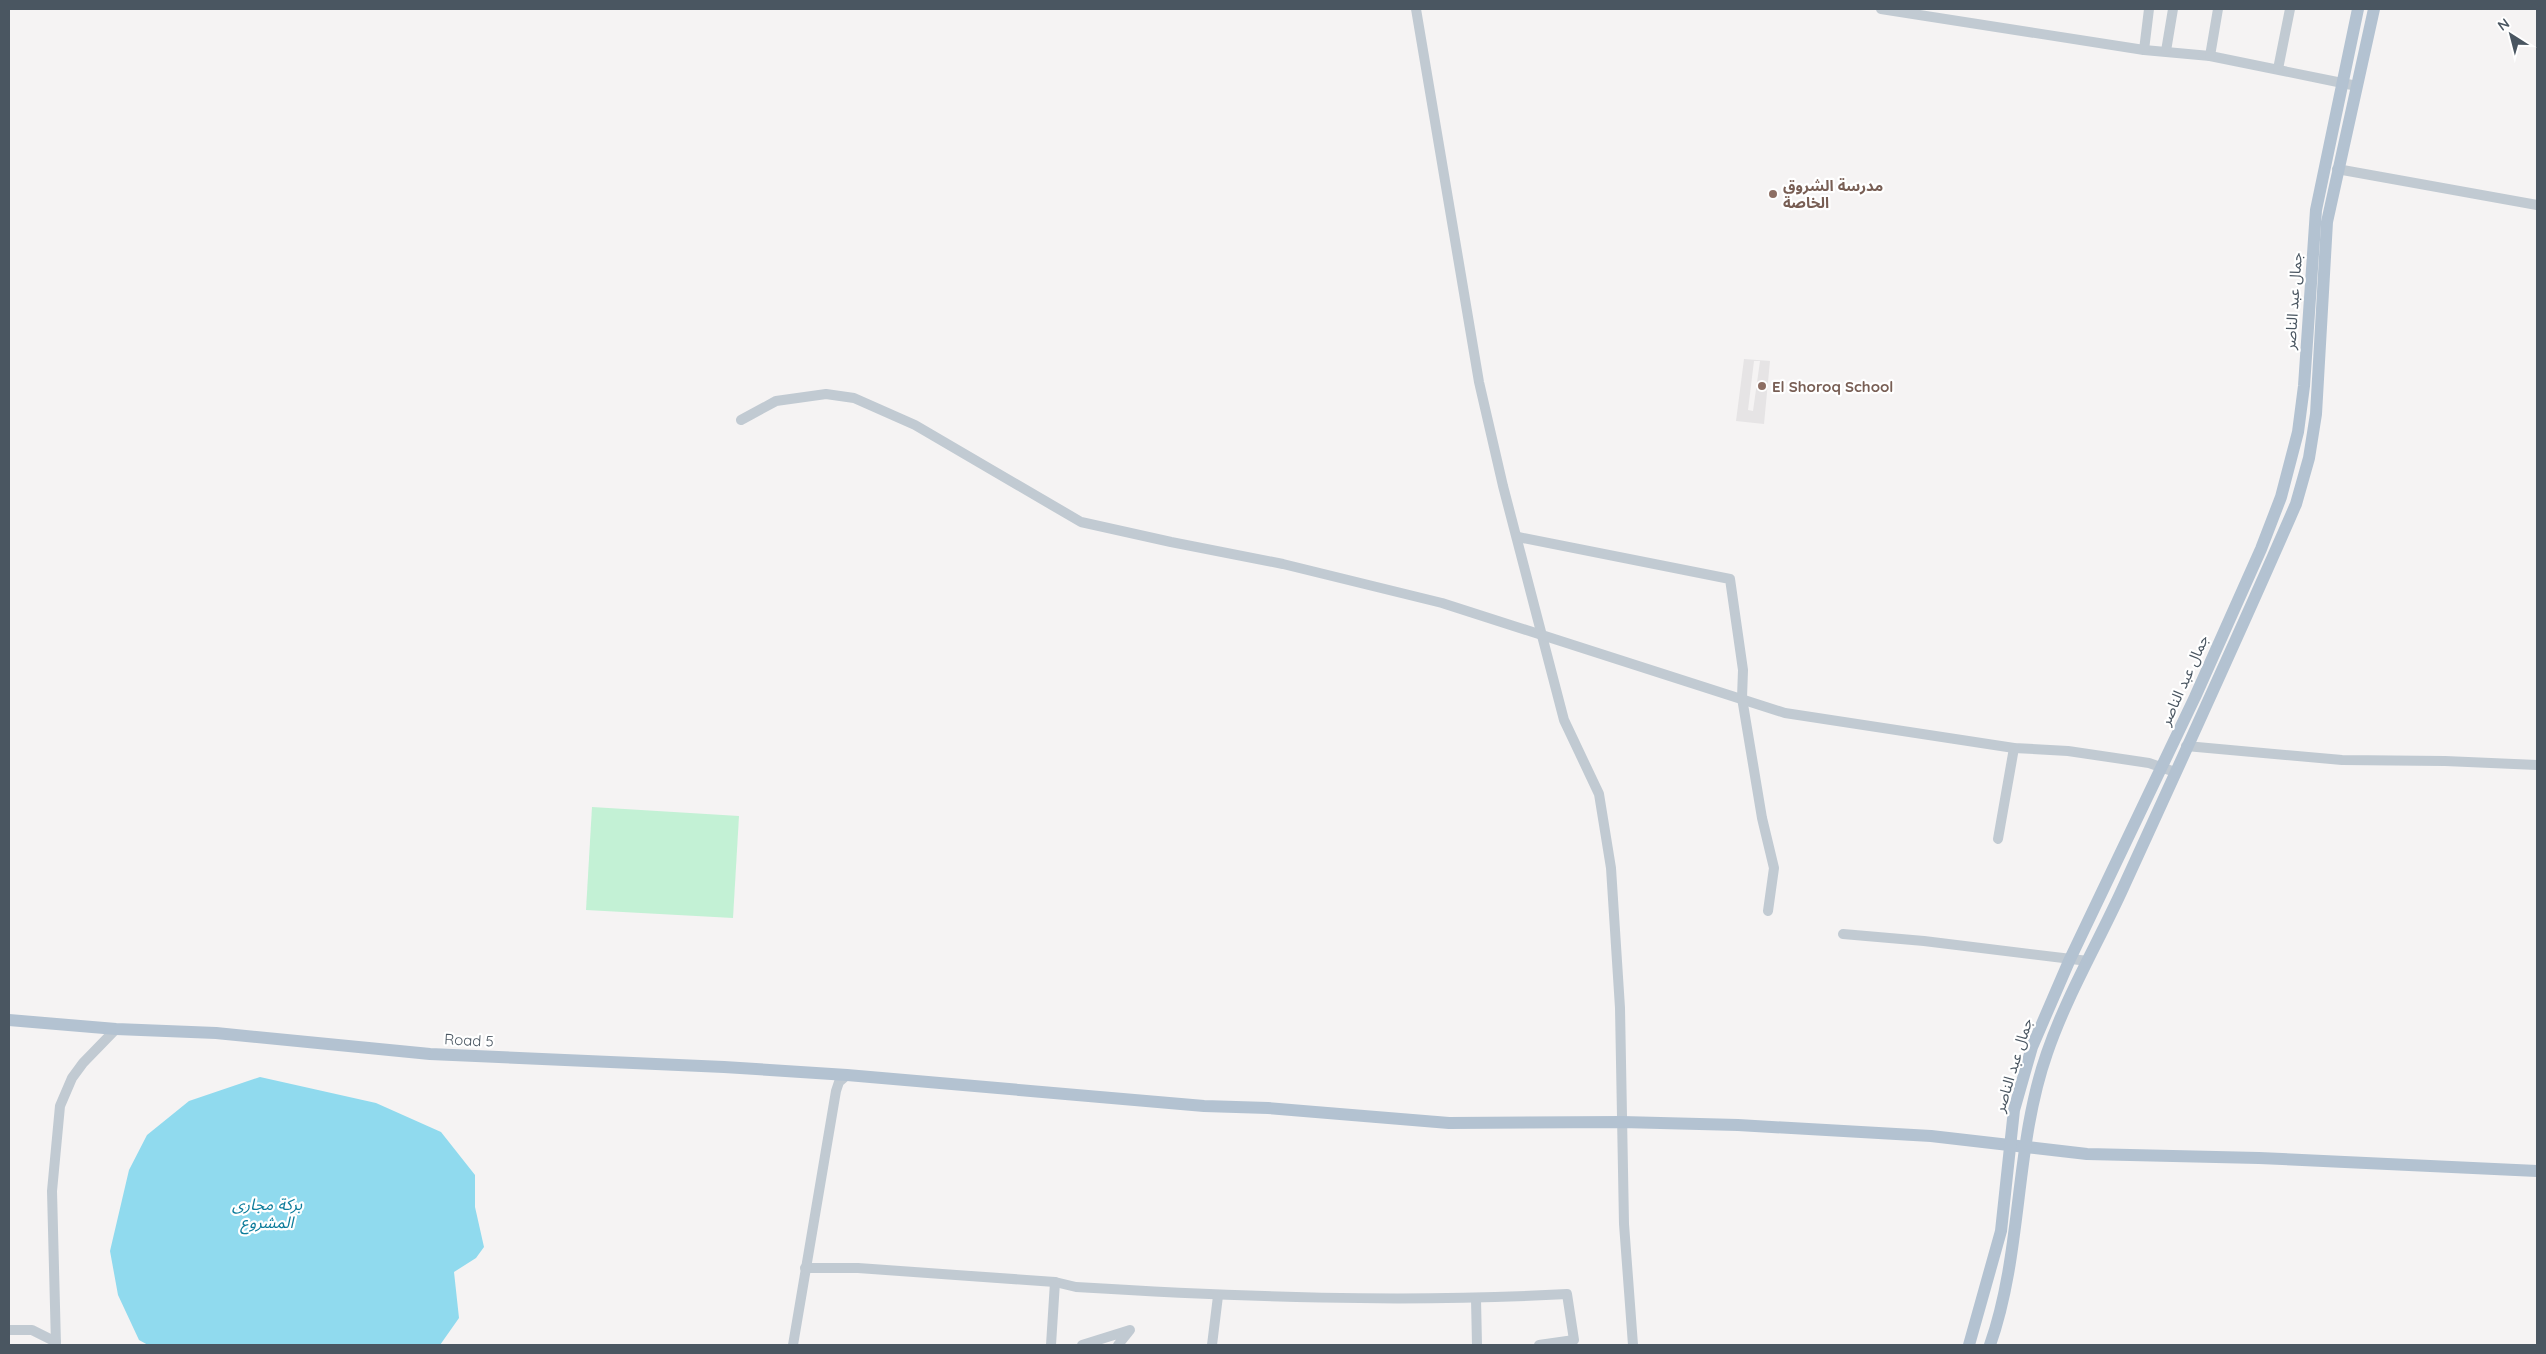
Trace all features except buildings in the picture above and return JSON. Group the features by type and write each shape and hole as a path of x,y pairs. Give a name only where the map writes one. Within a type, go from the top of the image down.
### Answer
{"main road":[{"name":"جمال عبد الناصر","path":"1969,1345 2001,1231 2014,1110 2032,1047 2070,958 2163,768 2261,549 2288,472 2298,432 2304,386 2309,282 2316,210 2358,9"},
{"name":"جمال عبد الناصر","path":"1990,1345 2000,1317 2024,1146 2033,1101 2046,1053 2065,1006 2088,961 2175,772 2296,504 2309,458 2321,366 2327,222 2337,169 2374,9"},
{"name":"Road 5","path":"9,1020 116,1029 226,1034 430,1054 724,1066 1204,1106 1268,1108 1449,1123 1622,1122 1840,1131 1931,1136 2088,1154 2259,1158 2537,1171"}],"street":[{"path":"1416,9 1479,382 1503,486 1518,537 1540,635 1564,720 1598,794 1605,831 1611,868 1618,979 1624,1224 1633,1345"},
{"path":"1881,9 2144,50 2210,56 2357,86"},
{"path":"2144,50 2150,9"},
{"path":"2166,51 2173,9"},
{"path":"2210,56 2218,9"},
{"path":"2278,69 2290,9"},
{"path":"2337,169 2537,205"},
{"path":"741,420 776,401 826,394 854,398 915,425 1081,522 1283,564 1442,603 1785,713 2014,748 2068,751 2149,763 2175,772"},
{"path":"1518,537 1730,579 1743,670 1742,698 1762,818 1774,868 1768,911"},
{"path":"2186,746 2342,760 2445,761 2537,765"},
{"path":"1998,839 2014,748"},
{"path":"1843,934 2088,961"},
{"path":"9,1330 32,1330 56,1343 52,1191 60,1106 72,1078 83,1062 116,1029"},
{"path":"793,1345 836,1091 839,1082 847,1075"},
{"path":"805,1268 858,1268 1055,1282 1076,1287 1218,1296 1395,1300 1425,1298 1476,1299 1568,1294 1574,1343 1539,1345"},
{"path":"1050,1345 1055,1282"},
{"path":"1212,1345 1218,1296"},
{"path":"1476,1299 1477,1345"},
{"path":"1082,1345 1130,1330 1118,1345"}],"shaded area":[{"name":"El Shoroq School","path":"1744,359 1770,361 1764,424 1736,421","holes":["1754,361 1760,361 1753,411 1748,410"]}],"green space":[{"path":"592,807 739,816 733,918 586,910"}],"water":[{"name":"بركة مجارى المشروع","path":"260,1077 376,1103 441,1132 475,1175 475,1207 484,1247 476,1258 454,1272 459,1318 440,1345 148,1345 139,1340 118,1295 110,1251 129,1170 147,1135 189,1101"}],"place":[{"name":"مدرسة الشروق الخاصة","path":"1773,194"},
{"name":"El Shoroq School","path":"1762,386"}]}
